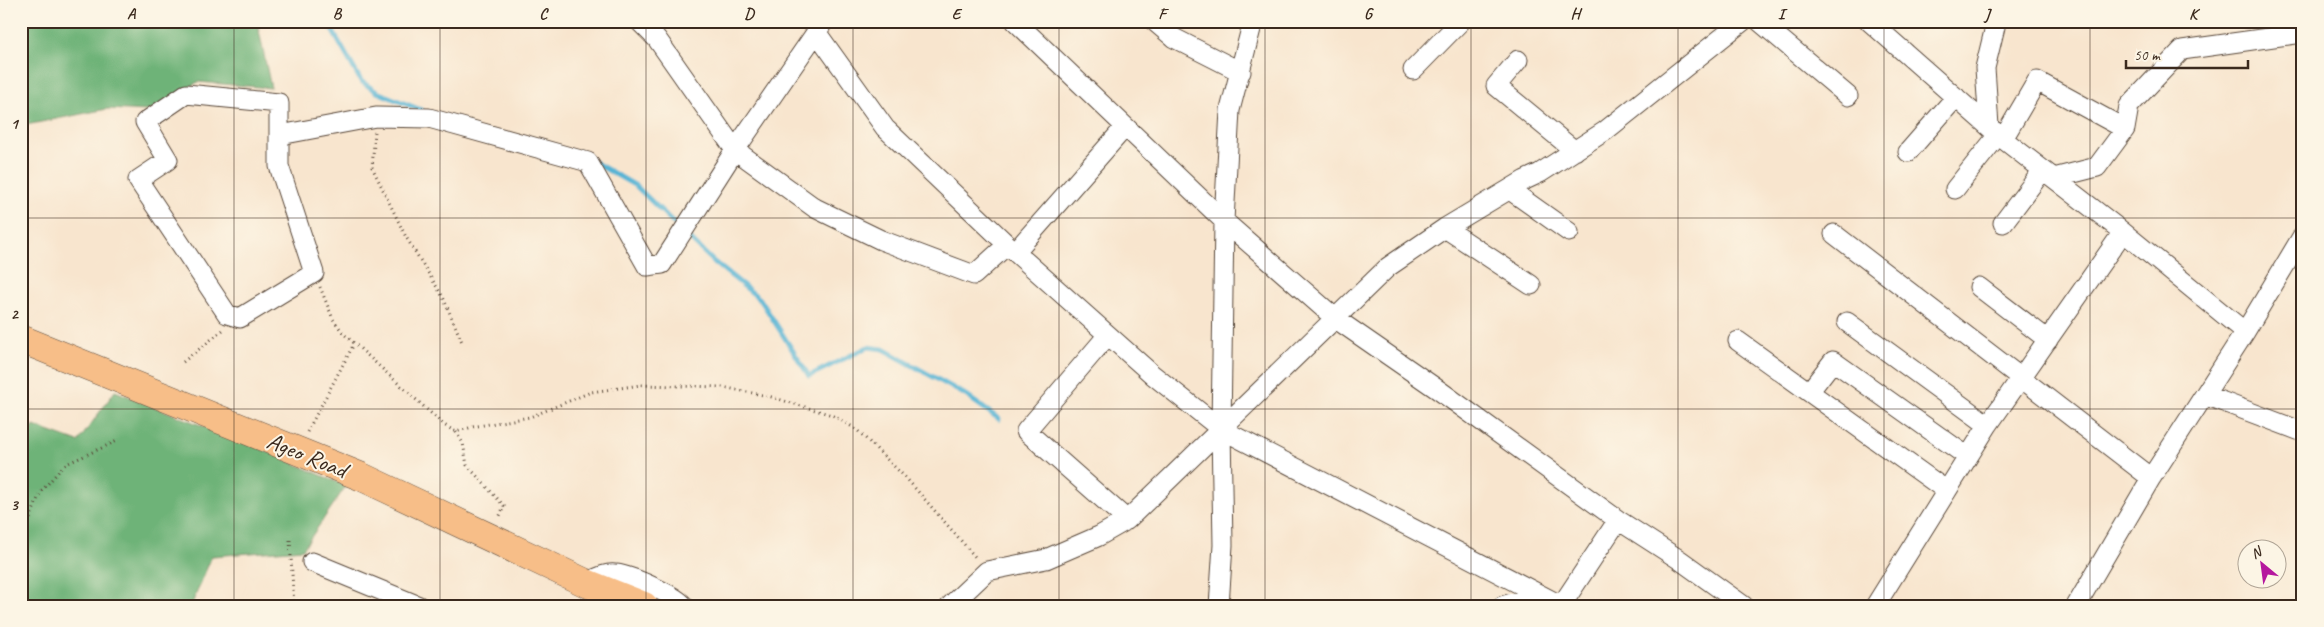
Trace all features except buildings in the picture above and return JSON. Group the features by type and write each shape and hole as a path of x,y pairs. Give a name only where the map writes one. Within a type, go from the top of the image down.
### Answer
{"highway":[{"name":"Ageo Road","path":"21,338 362,478 492,537 586,583 644,606"},
{"name":"Ageo Road","path":"586,583 621,606"}],"street":[{"path":"639,21 657,38 735,150 815,208 881,240 974,275 1011,249 1125,127"},
{"path":"1016,21 1224,221 1336,319 1440,391 1618,520 1680,560 1744,606"},
{"path":"1154,21 1174,38 1240,72"},
{"path":"1219,606 1223,526 1221,429 1224,221 1230,110 1253,21"},
{"path":"1413,70 1461,21"},
{"path":"950,606 987,571 1046,559 1099,536 1128,520 1388,268 1446,228 1605,131 1743,21"},
{"path":"1759,21 1848,96"},
{"path":"1870,21 1997,134 2123,232 2245,332"},
{"path":"280,135 376,117 430,118 588,162 647,266 662,264 735,150 820,27 885,128 1011,249 1153,375 1221,429 1561,606 1618,520"},
{"path":"1995,27 1986,68 1997,134"},
{"path":"2003,223 2048,174 2097,167 2125,129 2129,106 2182,50 2303,33"},
{"path":"1518,60 1496,86 1575,151"},
{"path":"1955,189 2037,81 2125,129"},
{"path":"186,94 278,103 279,166 314,273 240,318 227,314 138,180 168,160 145,122 186,94"},
{"path":"1908,152 1956,97"},
{"path":"1510,190 1569,232"},
{"path":"1446,228 1531,285"},
{"path":"1876,606 1988,425 2123,232"},
{"path":"1834,234 2151,478"},
{"path":"2076,606 2151,478 2245,332 2303,235"},
{"path":"1979,287 2048,340"},
{"path":"1847,322 1988,425"},
{"path":"1108,335 1026,430 1128,520"},
{"path":"1738,341 1947,491"},
{"path":"1809,392 1834,361 1968,457"},
{"path":"2205,394 2303,432"},
{"path":"312,562 419,606"},
{"path":"586,583 606,574 616,574 672,595 685,606 695,603 702,606"},
{"path":"1502,606 1540,595"}],"path":[{"path":"376,117 372,167 406,237 443,297 462,342"},
{"path":"314,273 333,319 354,344 444,425 456,432 463,443 467,465 504,506 492,537"},
{"path":"183,362 240,318"},
{"path":"297,451 354,344"},
{"path":"456,432 472,427 530,417 591,392 641,384 722,386 768,396 832,416 856,430 907,479 987,571"},
{"path":"21,542 40,493 64,465 117,441"},
{"path":"290,540 294,606"}],"green space":[{"path":"21,21 257,21 271,88 198,82 149,111 107,109 21,126"},
{"path":"115,391 266,451 346,486 303,549 212,556 191,606 21,606 21,445 34,426 78,442"}],"waterway":[{"path":"327,21 361,81 377,92 421,110"},
{"path":"594,162 636,186 679,228"},
{"path":"685,234 714,262 760,299 809,376 868,347 883,349 964,394 999,419"}]}
